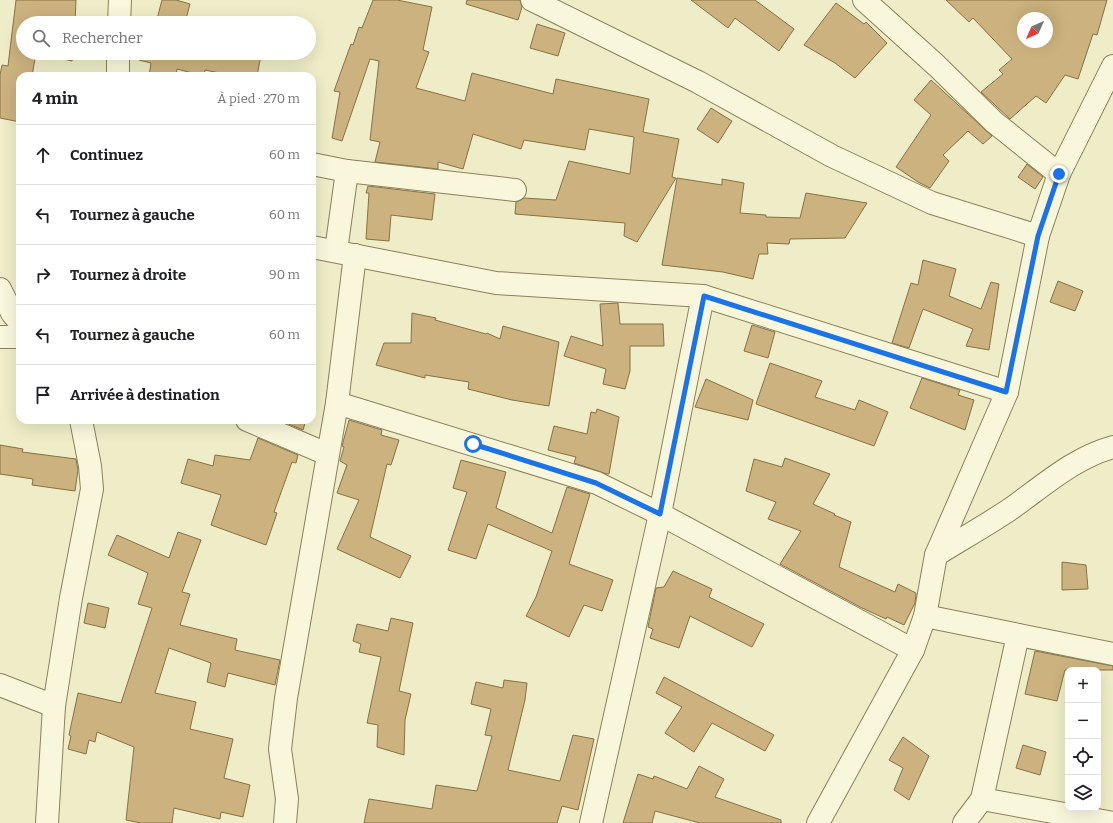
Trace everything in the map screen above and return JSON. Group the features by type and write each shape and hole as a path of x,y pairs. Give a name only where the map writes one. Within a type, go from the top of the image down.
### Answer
{"street":[{"path":"119,16 120,0"},
{"path":"532,0 698,82 832,156 925,200 1038,236"},
{"path":"864,0 937,66 994,122 1059,174"},
{"path":"118,60 118,72"},
{"path":"818,823 913,650 925,616 936,556 1006,392 1038,236 1059,174 1106,96 1113,66"},
{"path":"316,165 348,171 515,190"},
{"path":"285,823 287,799 280,749 283,720 337,402 348,171"},
{"path":"316,248 496,282 704,296 1006,392"},
{"path":"0,289 16,318"},
{"path":"591,823 660,514 704,296"},
{"path":"0,337 16,337"},
{"path":"337,402 596,483 660,514 913,650"},
{"path":"47,823 54,706 71,598 92,489 90,466 82,424"},
{"path":"256,424 327,454"},
{"path":"936,556 1009,510 1057,474 1102,450 1113,446"},
{"path":"925,616 1113,654"},
{"path":"964,823 982,800 1018,635"},
{"path":"0,685 54,706"},
{"path":"982,800 1113,823"}],"building":[{"path":"16,0 76,0 75,16 16,16 16,60 35,60 33,72 16,72 16,121 0,118 0,75 2,65 8,66"},
{"path":"162,0 176,0 190,4 187,16 158,16"},
{"path":"373,0 397,0 432,7 423,50 429,52 416,88 465,101 472,73 553,94 556,79 649,99 643,132 679,139 672,177 676,178 637,242 624,236 625,223 515,214 516,202 524,198 556,200 569,161 630,174 634,137 589,129 585,150 524,140 521,149 473,134 463,169 438,162 438,169 375,162 380,142 370,140 379,61 370,59 342,141 332,138 340,92 334,91 351,44 353,45 359,27 362,28"},
{"path":"467,0 520,0 522,7 518,20 466,4"},
{"path":"691,0 755,0 794,29 779,51 735,18 728,28"},
{"path":"946,0 1107,0 1097,35 1093,34 1078,79 1065,75 1046,103 1036,96 1010,119 981,92 1003,74 999,70 1012,59 973,18 969,22"},
{"path":"836,3 864,24 866,22 887,43 855,78 835,63 804,45"},
{"path":"537,24 565,33 558,56 530,48"},
{"path":"139,60 260,60 258,72 215,72 205,70 205,72 189,72 177,69 177,72 150,72 151,63"},
{"path":"931,80 992,136 983,144 968,131 943,155 949,161 930,188 918,182 896,167 931,115 914,100"},
{"path":"711,108 732,121 718,143 697,129"},
{"path":"1027,164 1043,177 1035,189 1018,177"},
{"path":"677,178 722,185 722,179 744,183 740,213 766,215 766,217 800,218 806,193 867,203 845,238 790,239 789,244 767,243 768,254 759,254 753,279 723,272 662,265"},
{"path":"368,186 435,194 432,220 391,215 389,241 366,239 369,193 366,193"},
{"path":"923,260 956,269 949,296 981,309 991,282 999,284 989,350 966,346 973,329 923,309 909,348 892,343 911,283 918,285"},
{"path":"1058,281 1083,291 1075,311 1050,302"},
{"path":"618,303 620,324 663,324 664,346 630,346 630,371 625,389 603,384 606,369 564,356 571,336 603,346 600,304"},
{"path":"412,313 436,318 435,320 486,334 487,333 500,339 503,326 559,342 549,406 512,400 468,389 469,382 425,375 425,378 376,365 384,343 411,343"},
{"path":"752,325 775,332 768,358 744,351"},
{"path":"770,363 822,381 815,397 855,410 859,400 888,412 874,446 756,404"},
{"path":"922,378 960,390 958,395 974,400 965,430 910,408"},
{"path":"706,379 753,400 748,420 695,407"},
{"path":"597,409 619,417 609,474 574,463 576,457 548,450 554,426 587,434 591,412 596,413"},
{"path":"349,420 382,430 381,435 399,440 391,465 387,464 370,537 411,556 400,578 337,549 359,500 337,493 347,465 340,461 344,447 342,446"},
{"path":"289,424 305,424 303,430"},
{"path":"258,438 298,455 296,463 292,462 274,512 277,513 266,545 211,525 221,495 181,483 188,459 213,466 215,455 250,460"},
{"path":"0,445 23,449 22,452 76,459 78,470 75,491 32,485 33,479 0,474"},
{"path":"785,458 830,474 813,504 851,522 839,567 895,592 898,584 916,593 915,603 904,625 862,608 780,564 801,531 768,519 776,502 746,491 754,459 782,467"},
{"path":"461,460 506,472 496,508 552,533 567,487 590,494 569,564 613,580 602,611 584,605 569,637 526,616 536,597 552,551 488,524 476,559 448,550 467,492 453,488"},
{"path":"178,532 201,540 182,592 190,594 180,625 237,639 235,650 280,660 275,685 228,673 225,687 207,682 211,663 169,648 155,693 196,702 190,729 233,739 224,778 250,785 243,817 221,812 220,819 174,808 172,823 141,823 126,820 134,747 97,732 95,742 89,740 86,754 68,749 71,736 69,735 78,693 121,703 152,608 138,604 148,573 108,555 117,535 169,558"},
{"path":"1062,562 1086,565 1088,589 1062,590"},
{"path":"673,571 712,589 709,597 764,624 752,647 690,616 679,648 650,638 653,629 648,627 656,588 664,587"},
{"path":"88,603 109,608 105,628 84,623"},
{"path":"391,618 413,623 399,691 411,694 405,720 404,755 377,747 378,725 367,723 381,657 359,652 361,644 353,641 357,624 388,631"},
{"path":"1035,651 1113,666 1113,670 1101,670 1101,667 1065,667 1057,701 1025,694"},
{"path":"664,677 774,735 765,751 712,723 694,752 665,733 682,707 656,693"},
{"path":"504,680 527,683 525,700 508,770 560,781 573,735 594,739 578,810 562,806 557,823 364,823 369,799 432,809 436,785 477,791 492,736 485,735 491,709 471,704 476,682 503,688"},
{"path":"903,737 929,756 909,800 894,790 903,768 889,760"},
{"path":"1023,745 1046,752 1040,775 1016,768"},
{"path":"699,766 724,779 715,797 781,820 781,823 700,823 655,811 652,823 623,823 638,774 653,779 654,776 687,789"}],"route":[{"path":"473,444 596,483 660,514 704,296 1006,392 1038,236 1059,174"}]}
